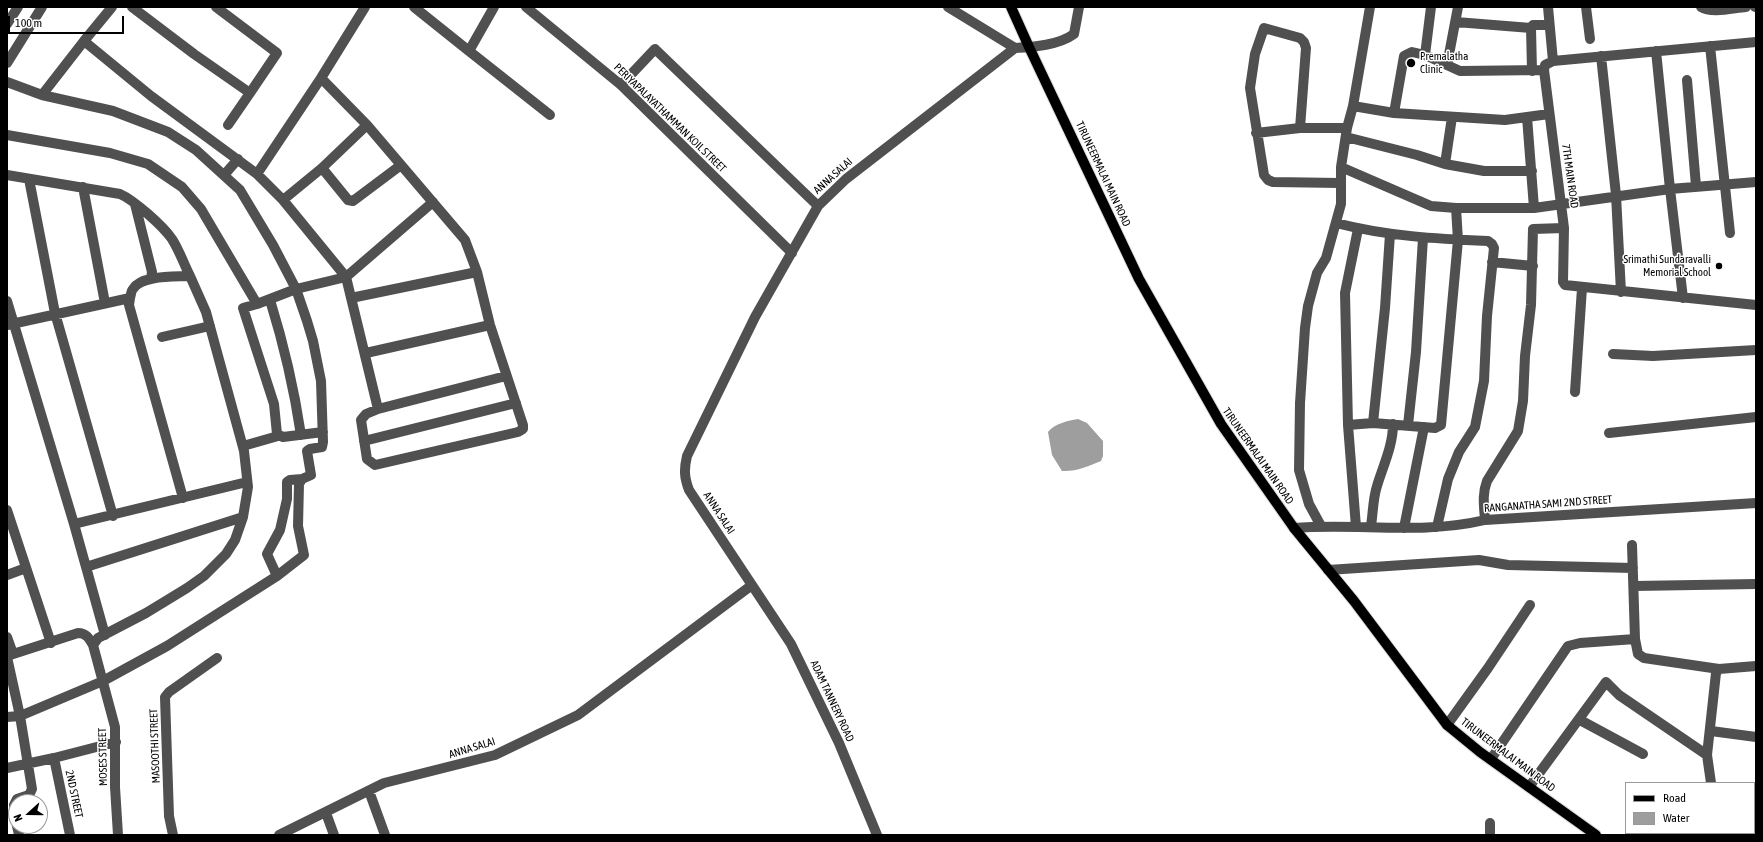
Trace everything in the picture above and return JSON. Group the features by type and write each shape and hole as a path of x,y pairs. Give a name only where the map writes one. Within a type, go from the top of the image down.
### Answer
{"main road":[{"name":"TIRUNEERMALAI MAIN ROAD","path":"1011,7 1139,279 1221,424 1294,528 1447,725 1491,759 1596,835"}],"street":[{"path":"7,24 18,7"},
{"path":"7,63 42,7"},
{"path":"42,95 112,7"},
{"path":"132,7 194,54 250,93"},
{"path":"216,7 277,53 228,125"},
{"path":"257,174 322,78 365,7"},
{"path":"414,7 550,116"},
{"path":"469,51 494,7"},
{"name":"PERIYAPALAYATHAMMAN KOIL STREET","path":"526,7 621,85 792,253"},
{"path":"948,7 1015,48 1029,47 1062,40 1074,34 1079,7"},
{"path":"1321,526 1309,504 1299,470 1300,403 1305,328 1308,306 1317,273 1326,258 1341,204 1341,167 1346,133 1353,106 1370,7"},
{"path":"1425,55 1432,7"},
{"path":"1447,65 1458,7"},
{"path":"1548,7 1553,61"},
{"path":"1586,7 1590,39"},
{"path":"1701,7 1705,10 1746,7"},
{"path":"1456,22 1531,28 1533,25 1549,25"},
{"path":"1300,128 1306,48 1304,42 1300,38 1264,28 1254,54 1250,74 1250,88 1256,133 1264,175 1268,180 1273,182 1340,183"},
{"path":"1531,28 1532,71"},
{"path":"84,41 151,96 257,174 283,200 346,277 366,353 378,410"},
{"path":"1394,113 1404,56 1412,52 1425,55 1460,71 1532,71 1544,70 1545,65 1553,61 1756,42"},
{"path":"1710,46 1730,233"},
{"name":"ANNA SALAI","path":"279,835 384,783 495,755 578,715 752,585 689,490 685,480 684,468 687,456 755,317 818,206 846,179 1015,48"},
{"path":"621,85 655,49 818,206"},
{"path":"1656,51 1683,298"},
{"path":"1601,56 1616,195 1621,292"},
{"name":"7TH MAIN ROAD","path":"1544,70 1564,228 1563,282 1565,285 1582,288"},
{"path":"322,78 367,125 465,240 477,272 490,325 523,427 518,432 375,465 368,459 361,420 363,417 378,410 506,376"},
{"path":"1687,80 1696,186"},
{"path":"7,82 42,95 113,111 168,132 196,150 225,174 244,196 273,246 296,290 313,341 321,381 323,432 322,447 307,451 311,475 302,479 290,480 287,482 287,499 280,530 267,554 277,576"},
{"path":"1353,106 1394,113 1505,120 1549,114"},
{"path":"1444,164 1452,117"},
{"path":"1527,117 1534,208"},
{"path":"283,200 322,168 367,125"},
{"path":"1256,133 1300,128 1346,133 1417,154 1444,164 1484,171 1532,172"},
{"path":"7,135 110,153 148,164 182,186 201,209 257,304"},
{"path":"225,174 238,159"},
{"path":"322,168 348,200 353,201 401,165"},
{"path":"1341,167 1431,206 1456,208 1534,208 1616,195 1696,186 1756,182"},
{"path":"7,175 120,194 130,199 172,239 206,312 243,446 247,482 243,517 235,540 229,549 204,576 167,600 98,638 93,644 88,637 82,633 9,656"},
{"path":"29,179 55,313 113,516"},
{"path":"83,187 105,303"},
{"path":"278,436 274,404 239,309 270,300 296,290 346,277 433,202"},
{"path":"135,204 152,272 151,278"},
{"path":"1348,425 1373,423 1435,428 1441,425 1458,240 1456,208"},
{"path":"1336,223 1358,229 1423,238 1488,241 1494,248 1487,316 1484,381 1475,427 1459,452 1448,479 1437,527"},
{"path":"1485,520 1483,496 1487,481 1518,431 1521,416 1525,356 1531,305 1533,229 1564,228"},
{"path":"1356,527 1348,425 1345,293 1358,229"},
{"path":"1373,423 1385,308 1390,234"},
{"path":"1408,425 1416,352 1423,238"},
{"path":"1492,262 1533,266"},
{"path":"351,298 477,272"},
{"path":"182,498 129,305 133,289 136,285 151,278 190,276"},
{"path":"1575,392 1582,288 1756,304"},
{"path":"10,324 55,313 130,298"},
{"path":"270,300 286,354 301,435"},
{"path":"7,301 10,324 74,524 105,635"},
{"path":"366,353 490,325"},
{"path":"162,337 210,326"},
{"path":"1614,354 1653,356 1756,350"},
{"path":"364,441 516,402"},
{"path":"1609,433 1756,417"},
{"path":"1371,526 1376,487 1386,464 1393,432 1393,424"},
{"path":"1404,528 1424,427"},
{"path":"243,446 278,436 283,438 323,432"},
{"path":"7,718 20,716 103,681 167,646 277,576 304,555 298,526 299,484 302,479"},
{"path":"74,524 113,516 247,482"},
{"name":"RANGANATHA SAMI 2ND STREET","path":"1294,528 1321,526 1371,526 1404,528 1437,527 1464,525 1485,520 1756,503"},
{"path":"8,516 51,643"},
{"path":"86,566 243,517"},
{"path":"1632,545 1635,639 1638,654 1644,658 1719,669 1756,666"},
{"path":"1328,570 1479,560 1508,566 1633,568"},
{"path":"7,575 26,568"},
{"path":"1634,586 1756,584"},
{"name":"ADAM TANNERY ROAD","path":"752,585 791,644 839,743 877,835"},
{"path":"1447,725 1488,668 1530,605"},
{"path":"7,637 28,763 32,793 30,794"},
{"path":"1491,759 1568,646 1580,643 1635,639"},
{"name":"MOSES STREET","path":"93,644 93,649 113,713 116,742 115,787 118,835"},
{"name":"MASOOTHI STREET","path":"173,835 169,816 165,697 169,692 218,658"},
{"path":"1711,782 1707,755 1711,731 1716,673 1719,669"},
{"path":"1529,787 1580,720 1606,682 1619,695 1707,755"},
{"path":"1580,720 1643,754"},
{"path":"1711,731 1756,737"},
{"path":"7,768 116,742"},
{"name":"2ND STREET","path":"54,758 70,835"},
{"path":"369,791 385,835"},
{"path":"326,813 334,835"},
{"path":"1490,823 1490,835"}],"water":[{"path":"1078,419 1087,423 1103,441 1103,456 1101,461 1087,467 1072,471 1062,471 1052,455 1048,432 1058,424"}],"place":[{"name":"Premalatha Clinic","path":"1411,63"},
{"name":"Srimathi Sundaravalli Memorial School","path":"1719,266"}]}
